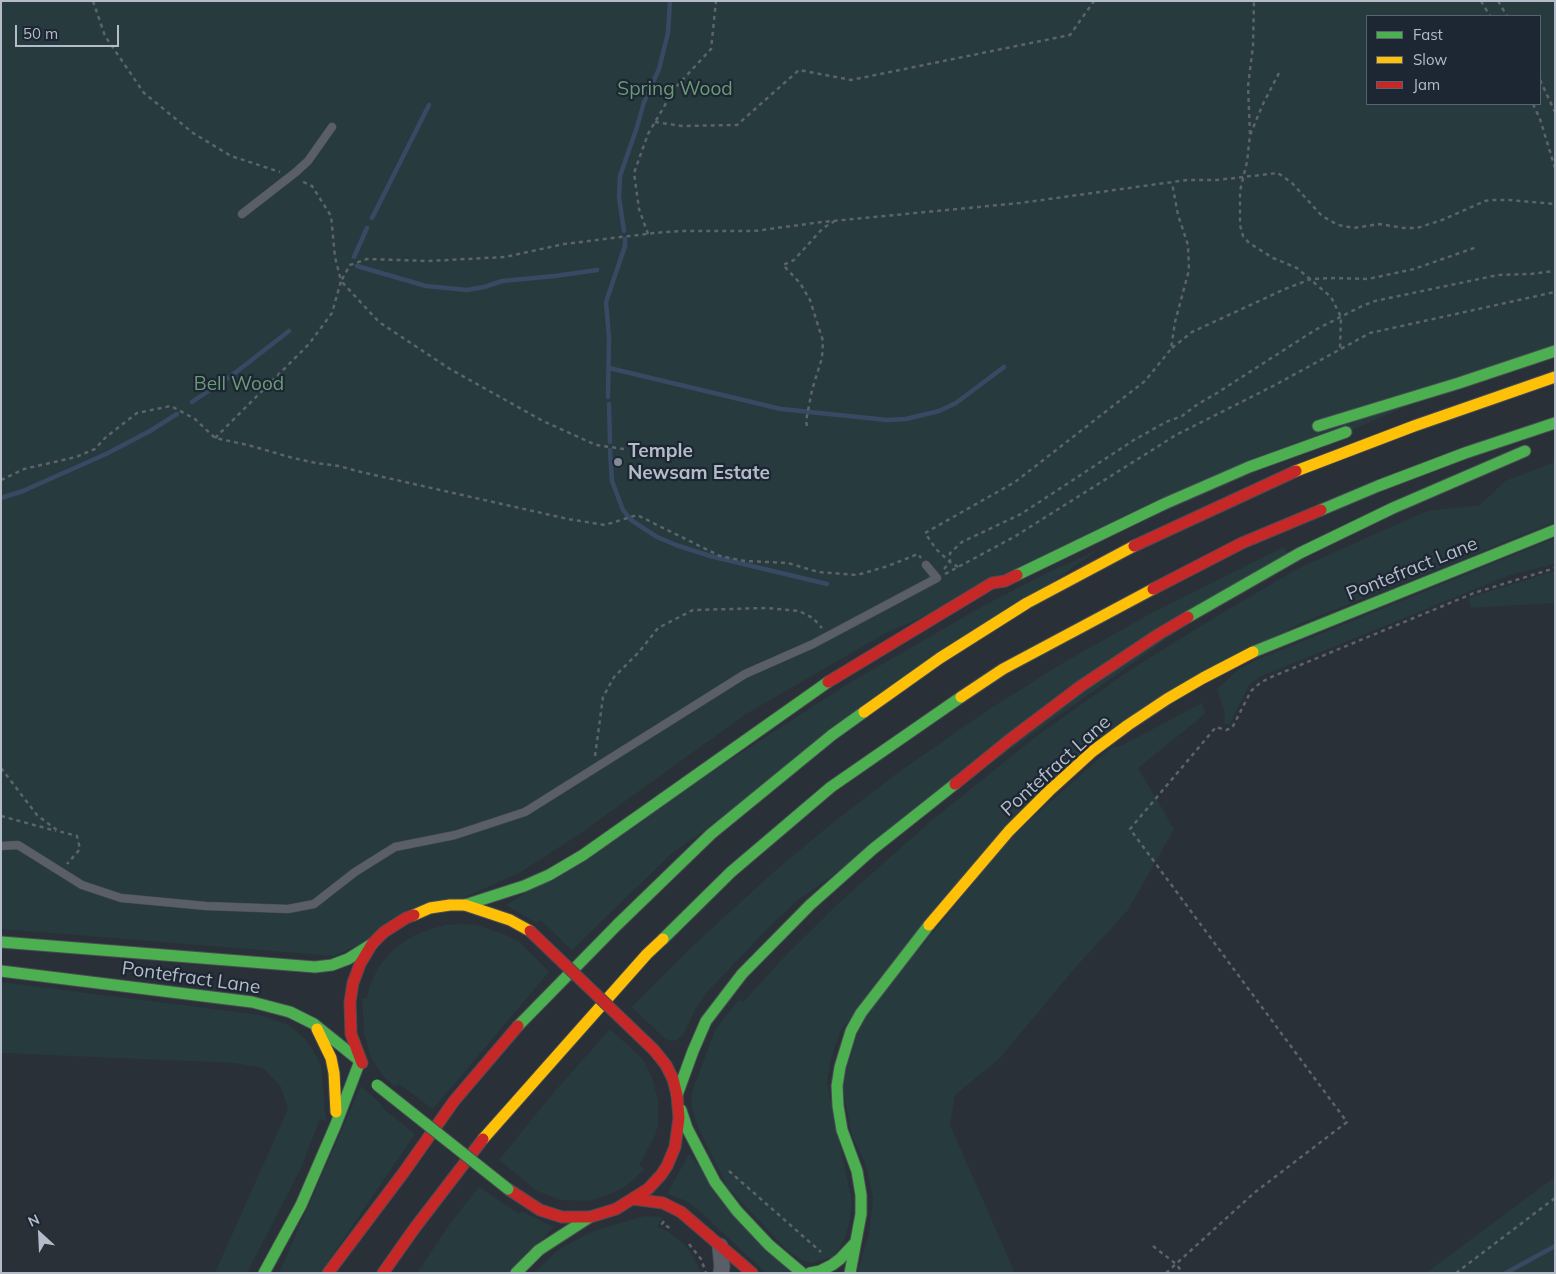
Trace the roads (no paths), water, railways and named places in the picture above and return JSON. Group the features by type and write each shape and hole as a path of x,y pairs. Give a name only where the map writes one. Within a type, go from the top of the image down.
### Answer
{"main road":[{"path":"1303,431 1555,352"},
{"path":"328,1273 404,1172 454,1101 514,1030 617,925 711,834 839,730 940,658 1027,603 1120,552 1313,464 1414,426 1555,377"},
{"path":"1424,406 1489,385"},
{"path":"383,1273 414,1229 484,1138 647,954 731,872 831,786 1004,669 1242,543 1378,486 1465,453 1555,423"},
{"path":"264,1273 301,1205 336,1124 369,1073 351,1034 350,1002 360,964 372,944 384,932 406,918 430,908 465,905 524,886 549,875 583,855 832,679 992,584 1005,581 1164,504 1249,467 1353,429"},
{"path":"516,1273 539,1250 576,1224 590,1217 616,1209 648,1189 661,1175 675,1147 679,1118 678,1098 693,1051 706,1021 742,974 810,904 873,849 1015,735 1081,686 1158,634 1300,553 1393,508 1537,446"},
{"name":"Pontefract Lane","path":"850,1273 861,1214 861,1195 857,1172 842,1130 837,1086 840,1066 851,1030 861,1013 914,943 1009,831 1093,751 1167,699 1203,678 1258,650 1555,530"},
{"path":"992,584 1005,568"},
{"path":"465,905 510,920 530,932 654,1050 666,1065 687,1128 715,1182 737,1212 769,1245 802,1273"},
{"name":"Pontefract Lane","path":"1,942 315,967 332,965 348,959 372,944"},
{"name":"Pontefract Lane","path":"1,971 252,1002 290,1012 314,1024 369,1073 508,1189 540,1210 562,1217 590,1217"},
{"path":"314,1024 331,1058 336,1092 336,1124"},
{"path":"633,1199 663,1203 680,1212 752,1273"},
{"path":"810,1273 832,1265 855,1243"}],"street":[{"path":"720,1246 721,1273"}],"lane":[{"path":"242,214 308,161 332,127"},
{"path":"1,846 18,845 82,885 121,898 206,906 288,909 314,904 355,872 395,847 455,836 525,812 745,674 829,636 937,578 926,565"}],"waterway":[{"path":"624,231 619,197 620,176 644,102 659,69 668,33 670,1"},
{"path":"372,218 429,105"},
{"path":"354,257 367,228"},
{"path":"608,397 609,337 606,302 625,246 625,239"},
{"path":"357,266 426,286 467,290 502,281 597,270"},
{"path":"192,402 231,376 289,331"},
{"path":"609,368 781,409 887,420 906,419 939,411 956,403 1004,367"},
{"path":"609,404 610,442"},
{"path":"1,498 23,491 106,454 150,431 177,414"},
{"path":"610,450 612,481 623,510 631,520 657,537 710,556 827,584"},
{"path":"1506,1273 1555,1246"}],"place":[{"name":"Temple Newsam Estate","path":"618,462"}],"park label":[{"name":"Spring Wood","path":"675,89"},
{"name":"Bell Wood","path":"239,384"}]}
